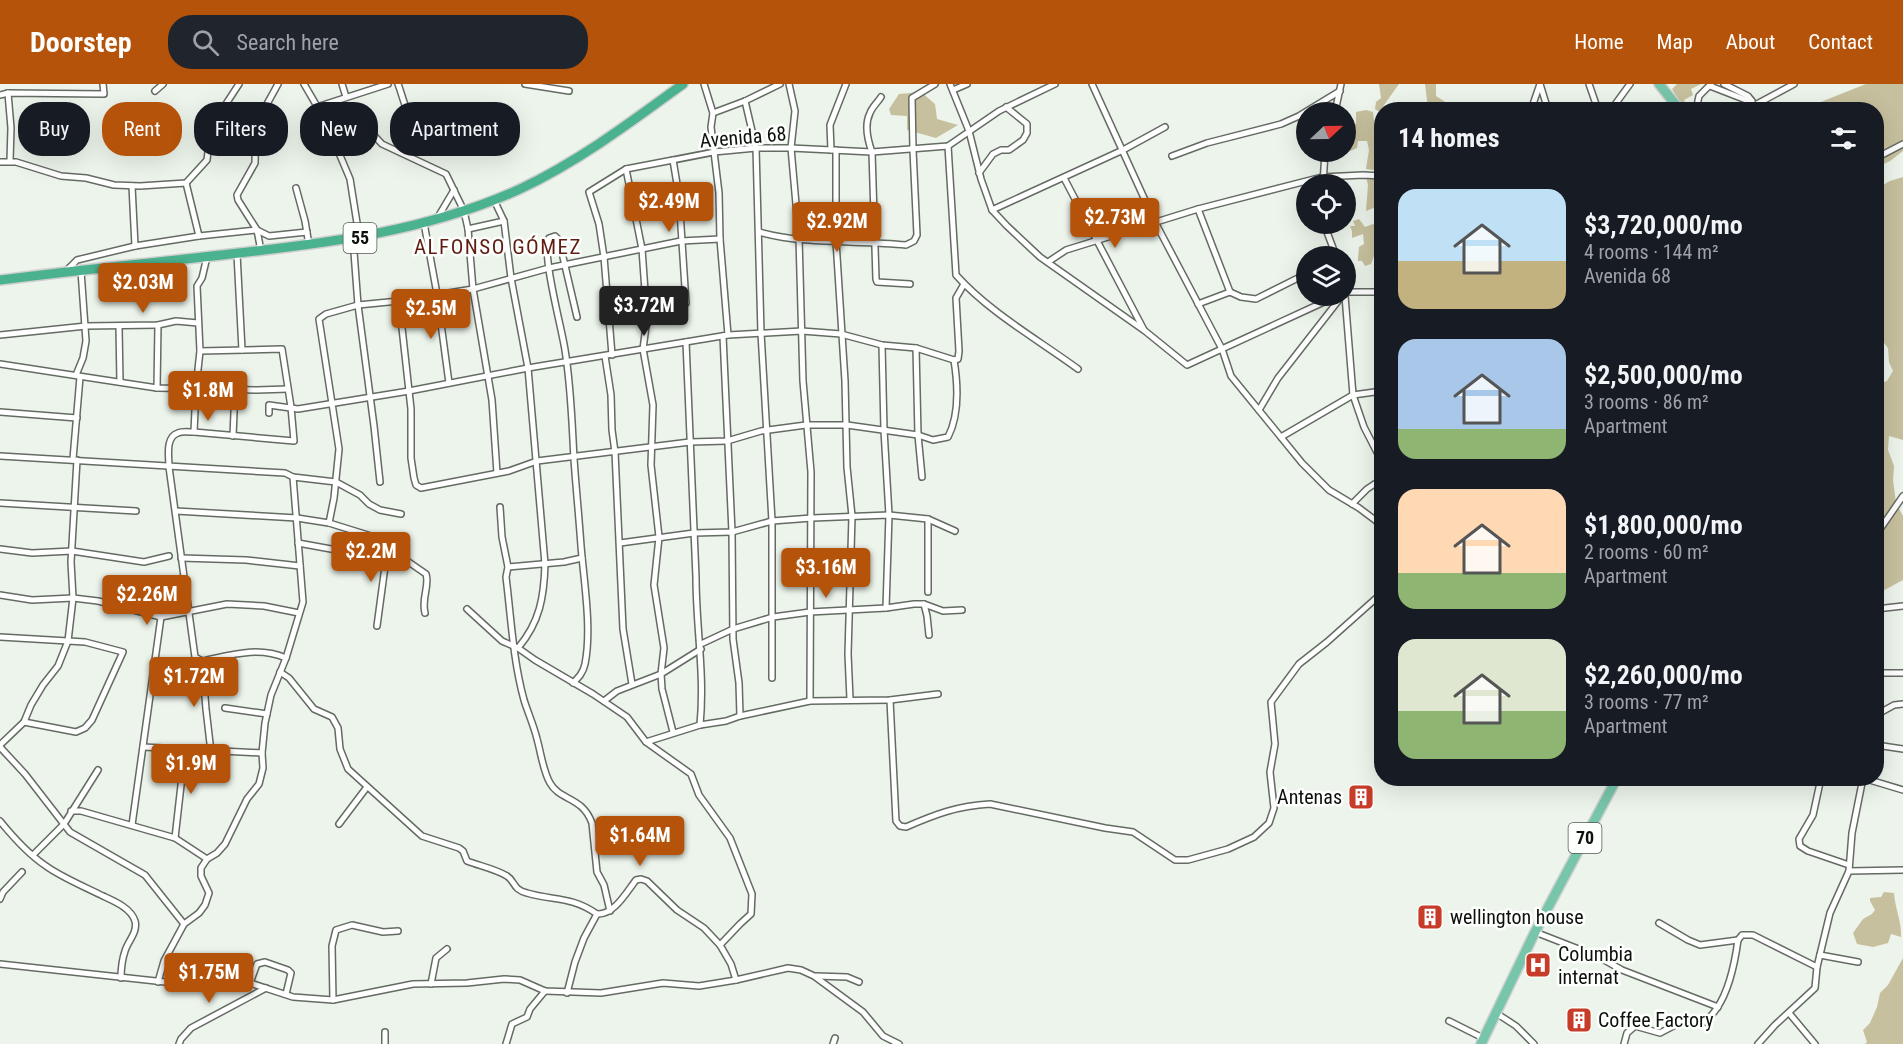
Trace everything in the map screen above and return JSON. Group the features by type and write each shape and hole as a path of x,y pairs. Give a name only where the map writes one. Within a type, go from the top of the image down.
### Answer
{"highway":[{"name":"55","path":"0,280 353,239 436,220 522,188 588,152 683,84"}],"main road":[{"path":"1665,86 1675,102"},
{"name":"70","path":"1482,1041 1535,932 1613,786"}],"street":[{"path":"0,95 8,93 104,94 103,84"},
{"path":"155,91 163,84"},
{"path":"0,162 10,161 61,176 86,178 114,185 186,183 207,160 211,127 239,84"},
{"path":"261,251 257,230 237,200 237,195 255,164 256,124 278,84"},
{"path":"304,84 314,102"},
{"path":"342,84 346,97"},
{"path":"332,102 387,84"},
{"path":"398,84 405,102"},
{"path":"525,84 568,92"},
{"path":"704,84 713,112 711,127 719,193 726,336 733,629 740,716"},
{"path":"713,112 780,84"},
{"path":"789,84 795,111 791,148 799,238 806,425 811,472 810,701"},
{"path":"846,84 830,125 834,150 836,241 852,516 848,654 850,699"},
{"path":"759,232 836,241 906,245 914,241 917,235 912,98 935,84"},
{"path":"950,84 969,131 979,173 992,210 1040,257 1144,331 1187,365 1315,306"},
{"path":"953,90 967,84"},
{"name":"Avenida 68","path":"632,684 623,629 604,257 599,224 589,192 626,169 714,152 756,148 791,148 872,152 948,146 1006,107 1055,84"},
{"path":"1092,84 1155,222 1222,349 1231,376 1302,463 1329,490 1374,519"},
{"path":"1338,102 1341,84"},
{"path":"1534,102 1540,84"},
{"path":"1540,84 1546,102"},
{"path":"1589,84 1595,102"},
{"path":"1617,102 1630,84"},
{"path":"1724,84 1748,96 1751,102"},
{"path":"1758,102 1794,84"},
{"path":"1698,102 1699,96 1710,85 1748,102"},
{"path":"1172,156 1207,143 1281,124 1340,92"},
{"path":"8,93 11,128 10,161"},
{"path":"881,97 869,114 868,136 872,152 878,282 910,284"},
{"path":"745,100 756,148 761,333 772,521 772,678"},
{"path":"979,173 993,154 1016,146 1027,133 1028,124 1006,107"},
{"path":"992,210 1123,150 1165,127"},
{"path":"378,140 382,144 446,174 464,211 468,229 473,289 492,400 497,473"},
{"path":"1884,154 1903,144"},
{"path":"948,146 956,275 1011,323 1078,369"},
{"path":"340,156 350,179 357,223 353,239 358,305 380,482"},
{"path":"673,160 680,196 686,303"},
{"path":"626,169 642,249 647,319 643,349 653,405 651,465 659,537 654,585 664,648 662,689 674,732"},
{"path":"1356,175 1374,176"},
{"path":"1064,178 1144,331"},
{"path":"186,183 200,236"},
{"path":"1048,262 1066,250 1198,208 1296,184"},
{"path":"132,186 135,246"},
{"path":"296,188 309,245"},
{"path":"436,220 454,190"},
{"path":"494,200 504,221 511,278 528,368 545,564 544,590 534,625 516,647"},
{"path":"1198,208 1230,292 1241,297 1256,299 1296,279"},
{"path":"468,229 504,221"},
{"path":"424,223 437,294 449,383"},
{"path":"65,272 77,260 135,246 257,230 269,236 307,232"},
{"path":"573,683 581,676 585,666 587,646 574,458 573,408 567,362 549,268 547,243 549,238 555,236 559,240 577,317"},
{"path":"328,523 334,498 339,449 319,319 326,314 358,305 473,289 549,268 681,241 720,239"},
{"path":"237,254 242,350"},
{"path":"194,432 200,351 197,286 202,278 207,257"},
{"path":"81,271 86,341 78,376 70,562 73,598 68,641 58,666 37,695 24,722 0,746 70,832 145,876 184,924"},
{"path":"269,413 269,405 298,409 643,349 761,333 802,331 841,334 882,345 916,348 935,356 954,360 958,359 959,351 956,298 964,284"},
{"path":"1198,304 1230,292"},
{"path":"1356,293 1374,292"},
{"path":"399,301 411,409 411,458 416,485 422,488 509,471 537,461 574,458 651,446 727,441 767,430 806,425 847,425 940,440 948,437 954,426 957,381 954,360"},
{"path":"1259,410 1278,378 1335,306"},
{"path":"1345,306 1353,395 1364,427 1374,446"},
{"path":"0,335 86,326 158,325 176,321 198,323"},
{"path":"157,388 158,325"},
{"path":"119,327 120,382"},
{"path":"686,342 696,612 701,647 700,725"},
{"path":"882,345 889,515 886,608"},
{"path":"916,348 918,435 922,477"},
{"path":"200,351 282,349 294,441 194,432 178,433 171,437 169,467 195,657 202,661 258,651 273,652 286,658"},
{"path":"0,364 157,388 288,389"},
{"path":"233,436 235,390"},
{"path":"1281,437 1353,395 1374,392"},
{"path":"0,412 77,417"},
{"path":"0,456 285,473 293,477 336,482 360,495 380,510 401,514"},
{"path":"158,982 164,961 184,924 199,913 205,905 208,893 201,876 201,868 207,859 218,853 225,844 247,800 259,784 263,768 261,753 271,695 286,658 303,602 293,477"},
{"path":"1352,504 1374,484"},
{"path":"1884,524 1903,497"},
{"path":"0,503 136,511"},
{"path":"500,507 502,537 508,567 506,576 524,699 537,735 548,781 557,792 579,803 589,815 592,823 597,873 604,885 610,911"},
{"path":"176,511 297,518 328,523 371,536 426,574 428,579 423,600 425,613"},
{"path":"620,543 694,533 732,532 772,521 852,516 889,515 928,519 955,531"},
{"path":"928,519 928,592"},
{"path":"298,543 386,559"},
{"path":"377,626 386,559 390,548"},
{"path":"0,549 32,554 72,551 144,562 169,556"},
{"path":"181,558 246,560 300,566"},
{"path":"508,567 582,558"},
{"path":"0,595 32,600 73,598 98,601 161,617 227,604 245,604 299,613"},
{"path":"890,700 896,821 900,825 906,826 943,811 971,805 990,804 1133,832 1175,860 1188,860 1228,849 1254,837 1269,823 1274,808 1270,772 1275,744 1272,702 1299,664 1328,642 1374,600"},
{"path":"924,604 929,635"},
{"path":"604,701 617,691 661,674 701,647 733,629 752,622 810,612 924,604 943,611 962,610"},
{"path":"1884,608 1903,606"},
{"path":"466,609 502,641 516,647 627,717 646,742 692,774 699,795 730,838 752,894 752,914 720,945"},
{"path":"132,825 161,617"},
{"path":"0,637 85,642 123,652 92,720 85,728 76,732 24,722"},
{"path":"202,661 211,752"},
{"path":"280,672 289,678 314,709 332,717 338,728 340,749 348,769 422,836 459,848 463,851 467,861 508,876 515,887 525,893 565,899 584,905 597,914 604,915 610,911 636,880 647,881 677,910 704,928 720,945 731,964 736,980"},
{"path":"1884,673 1903,673"},
{"path":"646,742 700,725 810,701 890,700 938,694"},
{"path":"1884,711 1894,705 1903,704"},
{"path":"225,708 267,714"},
{"path":"1884,746 1903,749"},
{"path":"143,747 261,753"},
{"path":"176,838 185,750"},
{"path":"33,855 64,824 98,770"},
{"path":"1884,784 1903,790"},
{"path":"1819,786 1813,814 1799,839 1800,846 1849,868 1903,870"},
{"path":"1758,1044 1815,988 1817,967 1830,913 1849,868 1852,834 1861,786"},
{"path":"339,824 367,787"},
{"path":"71,811 81,811 176,838 207,859"},
{"path":"0,821 48,868 112,901 132,915 135,928 124,953 121,978"},
{"path":"0,899 3,892 22,872"},
{"path":"567,993 584,938 597,914"},
{"path":"1659,922 1700,945 1738,940"},
{"path":"333,1000 332,946 336,930 352,925 383,932 398,932"},
{"path":"1535,932 1599,957 1622,970 1718,1007"},
{"path":"1624,1044 1627,1034 1635,1026 1660,1033 1679,1023 1704,1022 1718,1007 1735,962 1738,940 1742,935 1753,934 1817,967"},
{"path":"431,984 436,958 447,949"},
{"path":"1820,956 1858,962"},
{"path":"250,983 257,964 265,962 288,970 291,974 286,994"},
{"path":"0,964 158,982 237,981 301,998 333,1000 413,984 467,983 504,979 520,980 545,992 601,993 663,983 699,986 788,968 801,970 814,976 863,1012 883,1036 899,1044"},
{"path":"814,976 848,977 859,982"},
{"path":"179,1044 191,1028 266,988"},
{"path":"506,1044 512,1024 527,1017 530,1009 545,992"},
{"path":"1495,1013 1516,1026 1534,1044"},
{"path":"1789,1013 1815,1044"},
{"path":"1449,1021 1482,1041"},
{"path":"385,1032 385,1044"}],"shaded area":[{"path":"1379,84 1399,84 1386,102 1376,102 1381,98"},
{"path":"1425,84 1436,84 1436,96 1445,102 1427,102"},
{"path":"1677,84 1701,84 1691,89 1693,95 1684,100 1685,102 1680,102 1672,89"},
{"path":"1866,84 1903,84 1903,151 1884,164 1884,102 1821,102"},
{"path":"921,92 935,104 937,119 958,125 936,138 907,130 907,116 891,115 889,109 899,94"},
{"path":"1366,110 1373,112 1374,170 1366,169 1369,150 1367,141 1358,141 1356,148 1356,112"},
{"path":"1366,176 1374,176 1374,208 1366,211 1368,185"},
{"path":"1903,177 1903,440 1889,436 1888,450 1894,466 1896,503 1903,516 1903,580 1884,590 1884,382 1893,371 1889,362 1888,348 1884,343 1884,184"},
{"path":"1359,219 1365,227 1374,224 1374,256 1371,264 1365,266 1362,261 1358,261 1359,247 1364,244 1363,234 1352,238 1352,234 1356,234 1356,220"},
{"path":"1884,892 1894,893 1901,937 1891,934 1888,943 1873,947 1857,944 1853,933 1863,919 1875,910 1870,898 1881,897"},
{"path":"1903,958 1903,1044 1865,1044 1867,1042 1863,1030 1870,1023 1880,993 1888,985"}],"place":[{"name":"Antenas","path":"1361,797"},
{"name":"wellington house","path":"1430,917"},
{"name":"Columbia internat","path":"1538,965"},
{"name":"Coffee Factory","path":"1579,1020"}],"district":[{"name":"ALFONSO GÓMEZ","path":"498,247"}]}
